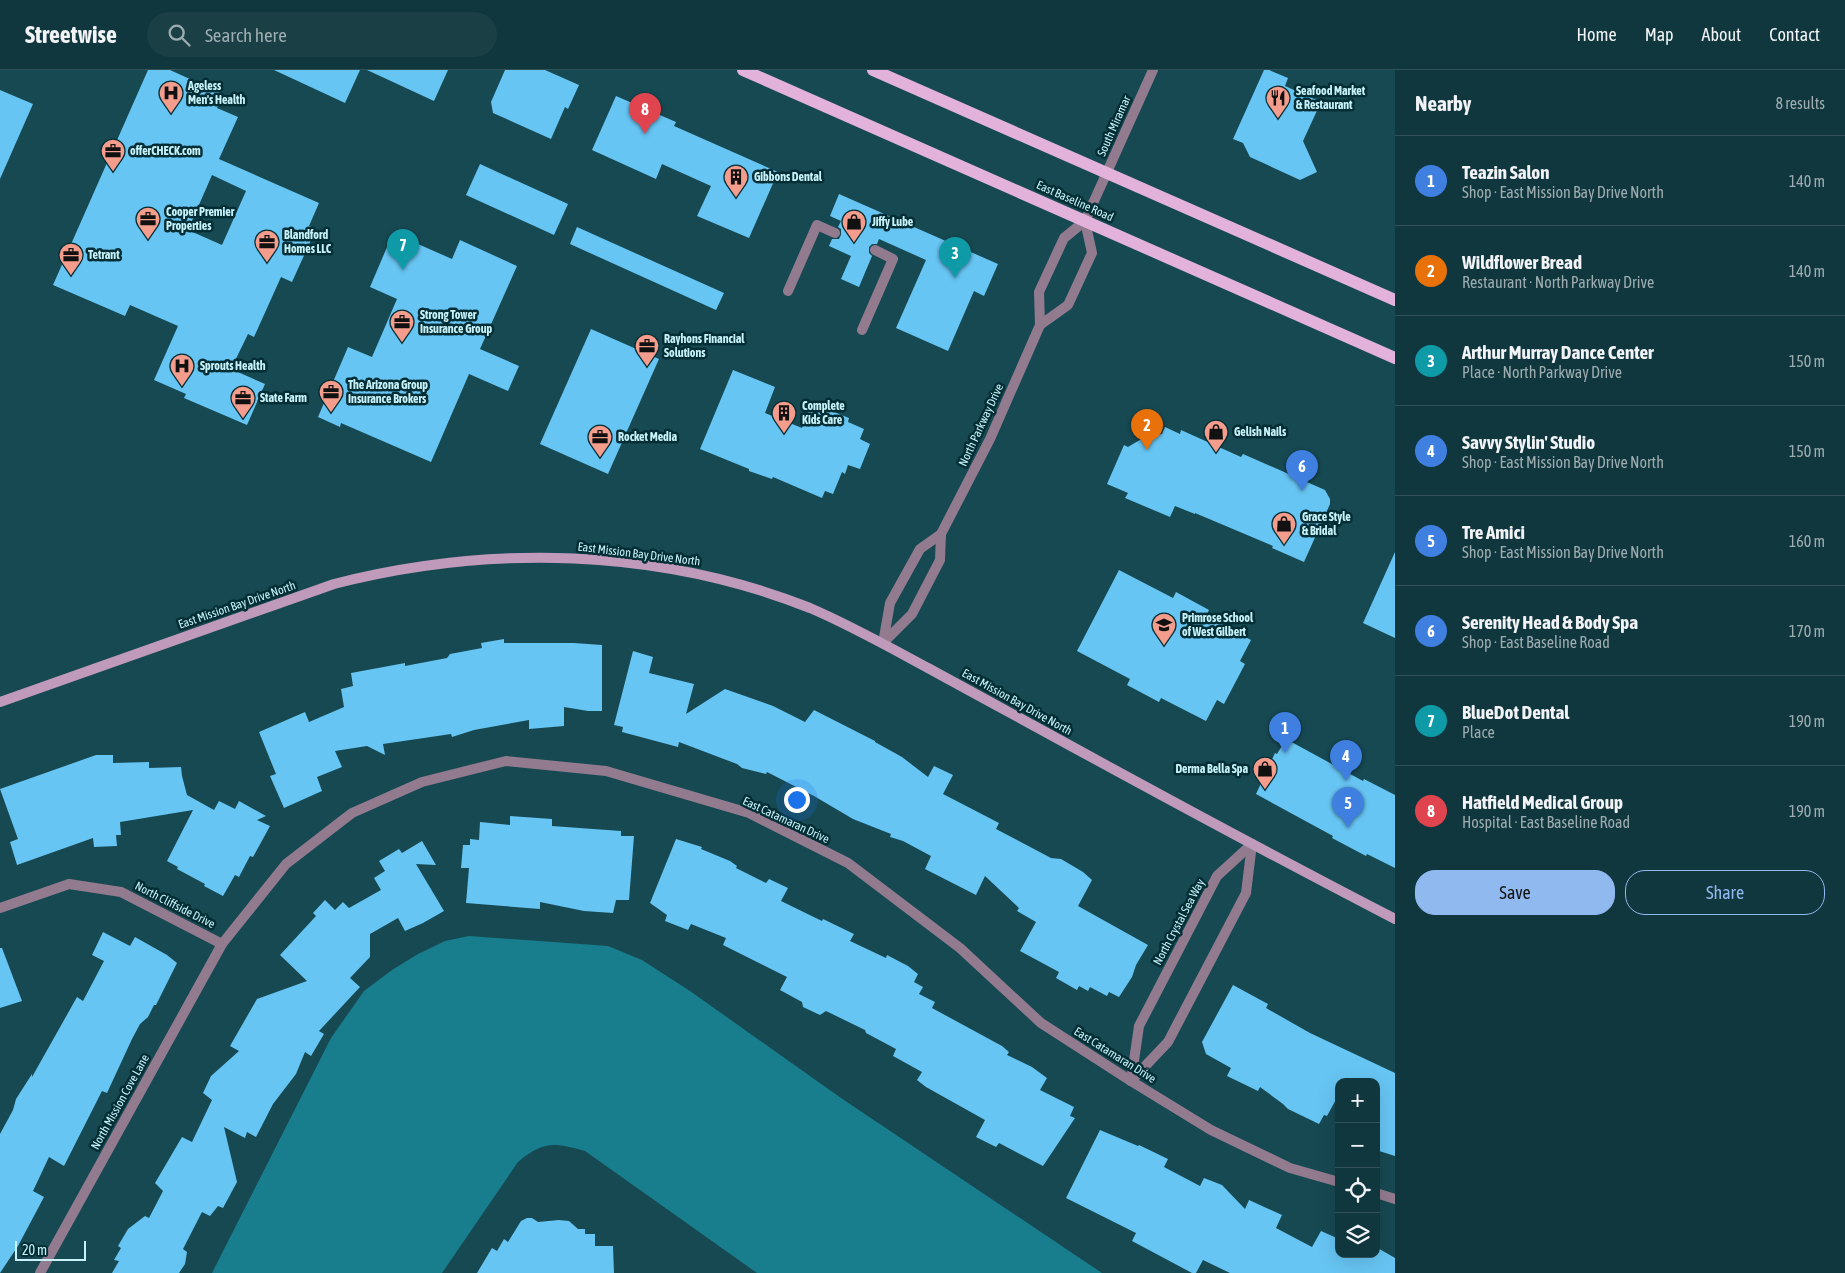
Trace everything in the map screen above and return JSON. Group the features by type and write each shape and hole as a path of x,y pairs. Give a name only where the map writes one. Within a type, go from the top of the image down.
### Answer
{"main road":[{"name":"East Baseline Road","path":"743,70 1395,358"},
{"path":"873,70 1395,300"}],"street":[{"name":"South Miramar","path":"1097,192 1153,70"},
{"name":"North Parkway Drive","path":"883,643 912,614 940,560 941,534 990,439 1040,325 1039,292 1064,238 1085,221 1097,192"},
{"path":"1040,325 1068,305 1092,253 1085,221"},
{"path":"788,291 817,225 835,233"},
{"path":"862,330 893,259 874,250"},
{"name":"North Parkway Drive","path":"883,643 890,603 894,595 920,549 941,534"},
{"name":"East Mission Bay Drive North","path":"0,702 334,584 377,573 466,561 525,558 576,558 696,572 756,589 811,609 883,643 1252,844 1395,919"},
{"name":"East Catamaran Drive","path":"222,944 286,864 352,812 422,782 506,761 606,771 749,814 848,863 960,948 1041,1024 1211,1130 1290,1168 1335,1181"},
{"path":"1131,1081 1168,1042 1246,893 1252,844"},
{"name":"North Crystal Sea Way","path":"1131,1081 1139,1026 1217,876 1252,844"},
{"name":"North Cliffside Drive","path":"0,908 69,884 121,892 222,944"},
{"name":"North Mission Cove Lane","path":"40,1273 222,944"},
{"path":"1380,1194 1395,1199"}],"water":[{"path":"469,936 608,946 642,960 690,991 841,1098 1102,1273 757,1273 585,1151 565,1146 549,1145 535,1150 518,1162 442,1273 212,1273 331,1038 364,991 418,954 445,941"}],"building":[{"path":"148,70 170,70 223,94 217,108 238,117 219,159 319,203 309,226 316,229 292,282 281,277 254,337 248,334 231,369 265,384 247,425 184,398 186,394 154,380 178,326 130,305 125,316 53,285","holes":["212,175 246,191 222,245 188,230"]},
{"path":"274,70 360,70 345,103"},
{"path":"367,70 448,70 434,101"},
{"path":"505,70 545,70 579,85 568,109 565,107 551,139 493,113 491,102"},
{"name":"Seafood Market & Restaurant","path":"1264,70 1269,70 1288,78 1285,86 1321,102 1303,141 1317,172 1300,180 1250,157 1243,143 1233,139"},
{"path":"0,90 33,104 0,179"},
{"path":"616,96 676,122 674,126 778,172 749,238 697,216 711,186 662,164 656,179 592,150"},
{"path":"480,164 568,204 554,235 466,195"},
{"path":"839,194 998,264 984,296 974,291 948,351 896,328 926,260 879,239 877,244 872,244 869,247 869,253 872,256 859,287 841,279 851,256 829,246 832,239 839,239 841,235 841,229 838,227 841,221 830,216"},
{"path":"577,227 724,293 716,310 570,244"},
{"path":"393,233 452,259 460,240 517,266 480,349 519,366 508,391 469,374 431,462 341,423 340,427 318,417 348,347 372,357 397,299 370,287"},
{"path":"591,329 659,359 608,474 540,444"},
{"name":"Complete Kids Care","path":"733,370 775,387 765,413 802,428 811,403 849,418 848,422 864,429 860,439 870,444 860,469 848,465 845,474 842,472 833,494 825,491 822,498 773,477 772,479 749,471 749,469 700,449"},
{"path":"1165,427 1180,434 1181,430 1241,457 1243,454 1325,490 1330,499 1330,504 1304,562 1272,548 1273,546 1175,506 1170,517 1125,498 1128,493 1107,484 1124,445 1128,447 1143,438 1162,434"},
{"path":"1395,552 1395,638 1363,623"},
{"name":"Primrose School of West Gilbert","path":"1119,570 1173,598 1176,592 1209,610 1206,616 1251,640 1240,661 1245,664 1224,704 1217,700 1206,721 1161,698 1159,702 1127,685 1130,679 1077,651"},
{"path":"504,639 504,643 602,645 602,711 564,707 564,726 529,729 529,720 474,730 452,737 451,734 383,744 385,755 367,746 335,751 342,767 317,777 322,791 284,808 270,776 276,774 259,732 305,712 309,722 344,707 341,689 353,686 351,673 405,663 405,666 447,658 450,654 482,648 481,643"},
{"path":"633,651 653,657 649,673 694,684 686,714 725,689 773,706 805,722 814,710 875,741 902,757 928,777 934,766 953,775 943,794 999,823 996,829 1051,858 1061,859 1083,872 1092,880 1078,906 1148,945 1136,965 1132,977 1119,997 1109,992 1107,996 1090,987 1088,991 1079,986 1077,990 1056,978 1059,972 1020,951 1036,922 1017,911 1019,908 985,876 976,895 925,869 931,856 903,841 890,837 891,834 853,819 767,772 766,774 742,768 737,764 679,742 678,747 622,732 623,727 614,725"},
{"path":"1286,739 1363,781 1364,779 1395,795 1395,868 1367,854 1366,856 1332,838 1333,836 1256,794 1275,753 1277,754"},
{"path":"96,755 113,755 113,763 149,762 149,768 181,767 187,795 214,810 219,801 235,809 239,801 266,816 257,820 270,826 253,857 250,856 239,877 235,875 223,896 204,886 205,884 177,869 178,867 167,861 193,810 120,822 121,835 116,835 117,846 94,847 93,838 17,865 10,842 18,839 0,789"},
{"path":"510,816 552,819 552,826 621,831 621,836 634,836 629,900 616,900 613,913 584,911 540,902 540,909 466,903 469,868 461,868 463,845 470,845 470,839 479,840 480,822 510,825"},
{"path":"676,839 702,847 701,849 730,861 737,866 736,868 766,883 769,879 788,888 781,901 854,934 850,941 886,958 887,955 908,966 918,974 914,982 923,987 919,994 935,1002 932,1008 1002,1046 1009,1052 1007,1055 1032,1067 1047,1078 1040,1090 1074,1107 1070,1116 1075,1118 1043,1166 999,1143 996,1147 976,1137 985,1120 917,1080 922,1072 893,1056 896,1049 866,1033 865,1030 826,1011 820,1015 803,1007 802,1002 780,990 787,977 723,945 726,938 691,924 688,930 665,921 667,915 650,903"},
{"path":"422,841 436,865 416,864 444,911 405,931 398,918 370,934 370,957 350,978 360,987 319,1031 324,1034 311,1056 305,1052 296,1074 273,1104 256,1137 247,1132 245,1138 224,1127 237,1182 223,1208 218,1206 210,1216 202,1212 183,1249 187,1252 185,1264 179,1273 112,1273 119,1261 114,1260 121,1248 118,1246 128,1229 145,1216 149,1218 163,1191 155,1183 182,1137 192,1142 212,1100 203,1093 211,1076 239,1051 230,1046 257,999 307,981 280,955 316,916 313,913 325,900 335,910 343,902 349,908 381,890 374,878 385,871 379,861 399,849 402,853"},
{"path":"103,932 130,946 135,937 167,955 177,963 156,1005 154,1005 148,1017 140,1024 107,1093 102,1091 64,1166 49,1157 33,1191 44,1197 18,1246 0,1273 0,1134 13,1110 16,1099 32,1074 32,1077 77,997 83,1001 104,961 92,955"},
{"path":"0,948 2,948 22,1001 0,1008"},
{"path":"1233,985 1268,1004 1266,1008 1310,1033 1395,1073 1395,1156 1380,1151 1380,1078 1335,1078 1335,1101 1327,1116 1324,1115 1319,1124 1288,1109 1260,1087 1258,1091 1227,1076 1231,1068 1206,1054 1202,1042"},
{"path":"1100,1130 1139,1145 1168,1159 1164,1167 1200,1186 1204,1178 1222,1185 1245,1209 1249,1200 1282,1215 1276,1228 1312,1247 1321,1231 1335,1237 1335,1258 1380,1258 1380,1249 1395,1258 1395,1273 1230,1273 1203,1260 1196,1273 1192,1273 1132,1241 1136,1233 1066,1198"},
{"path":"532,1218 538,1222 569,1221 578,1229 585,1229 585,1234 595,1234 595,1246 613,1246 614,1273 477,1273 492,1248 497,1251 504,1239 508,1242 521,1221"}],"place":[{"name":"Ageless Men's Health","path":"171,114"},
{"name":"Seafood Market & Restaurant","path":"1278,119"},
{"name":"Hatfield Medical Group","path":"645,134"},
{"name":"offerCHECK.com","path":"113,172"},
{"name":"Gibbons Dental","path":"736,198"},
{"name":"Cooper Premier Properties","path":"148,240"},
{"name":"Jiffy Lube","path":"854,243"},
{"name":"Blandford Homes LLC","path":"267,263"},
{"name":"BlueDot Dental","path":"403,270"},
{"name":"Tetrant","path":"71,276"},
{"name":"Arthur Murray Dance Center","path":"955,278"},
{"name":"Strong Tower Insurance Group","path":"402,343"},
{"name":"Rayhons Financial Solutions","path":"647,367"},
{"name":"Sprouts Health","path":"182,387"},
{"name":"The Arizona Group Insurance Brokers","path":"331,413"},
{"name":"State Farm","path":"243,419"},
{"name":"Complete Kids Care","path":"784,434"},
{"name":"Wildflower Bread","path":"1147,450"},
{"name":"Gelish Nails","path":"1216,453"},
{"name":"Rocket Media","path":"600,458"},
{"name":"Serenity Head & Body Spa","path":"1302,491"},
{"name":"Grace Style & Bridal","path":"1284,545"},
{"name":"Primrose School of West Gilbert","path":"1164,646"},
{"name":"Teazin Salon","path":"1285,753"},
{"name":"Savvy Stylin' Studio","path":"1346,781"},
{"name":"Derma Bella Spa","path":"1265,790"},
{"name":"Tre Amici","path":"1348,828"}]}
